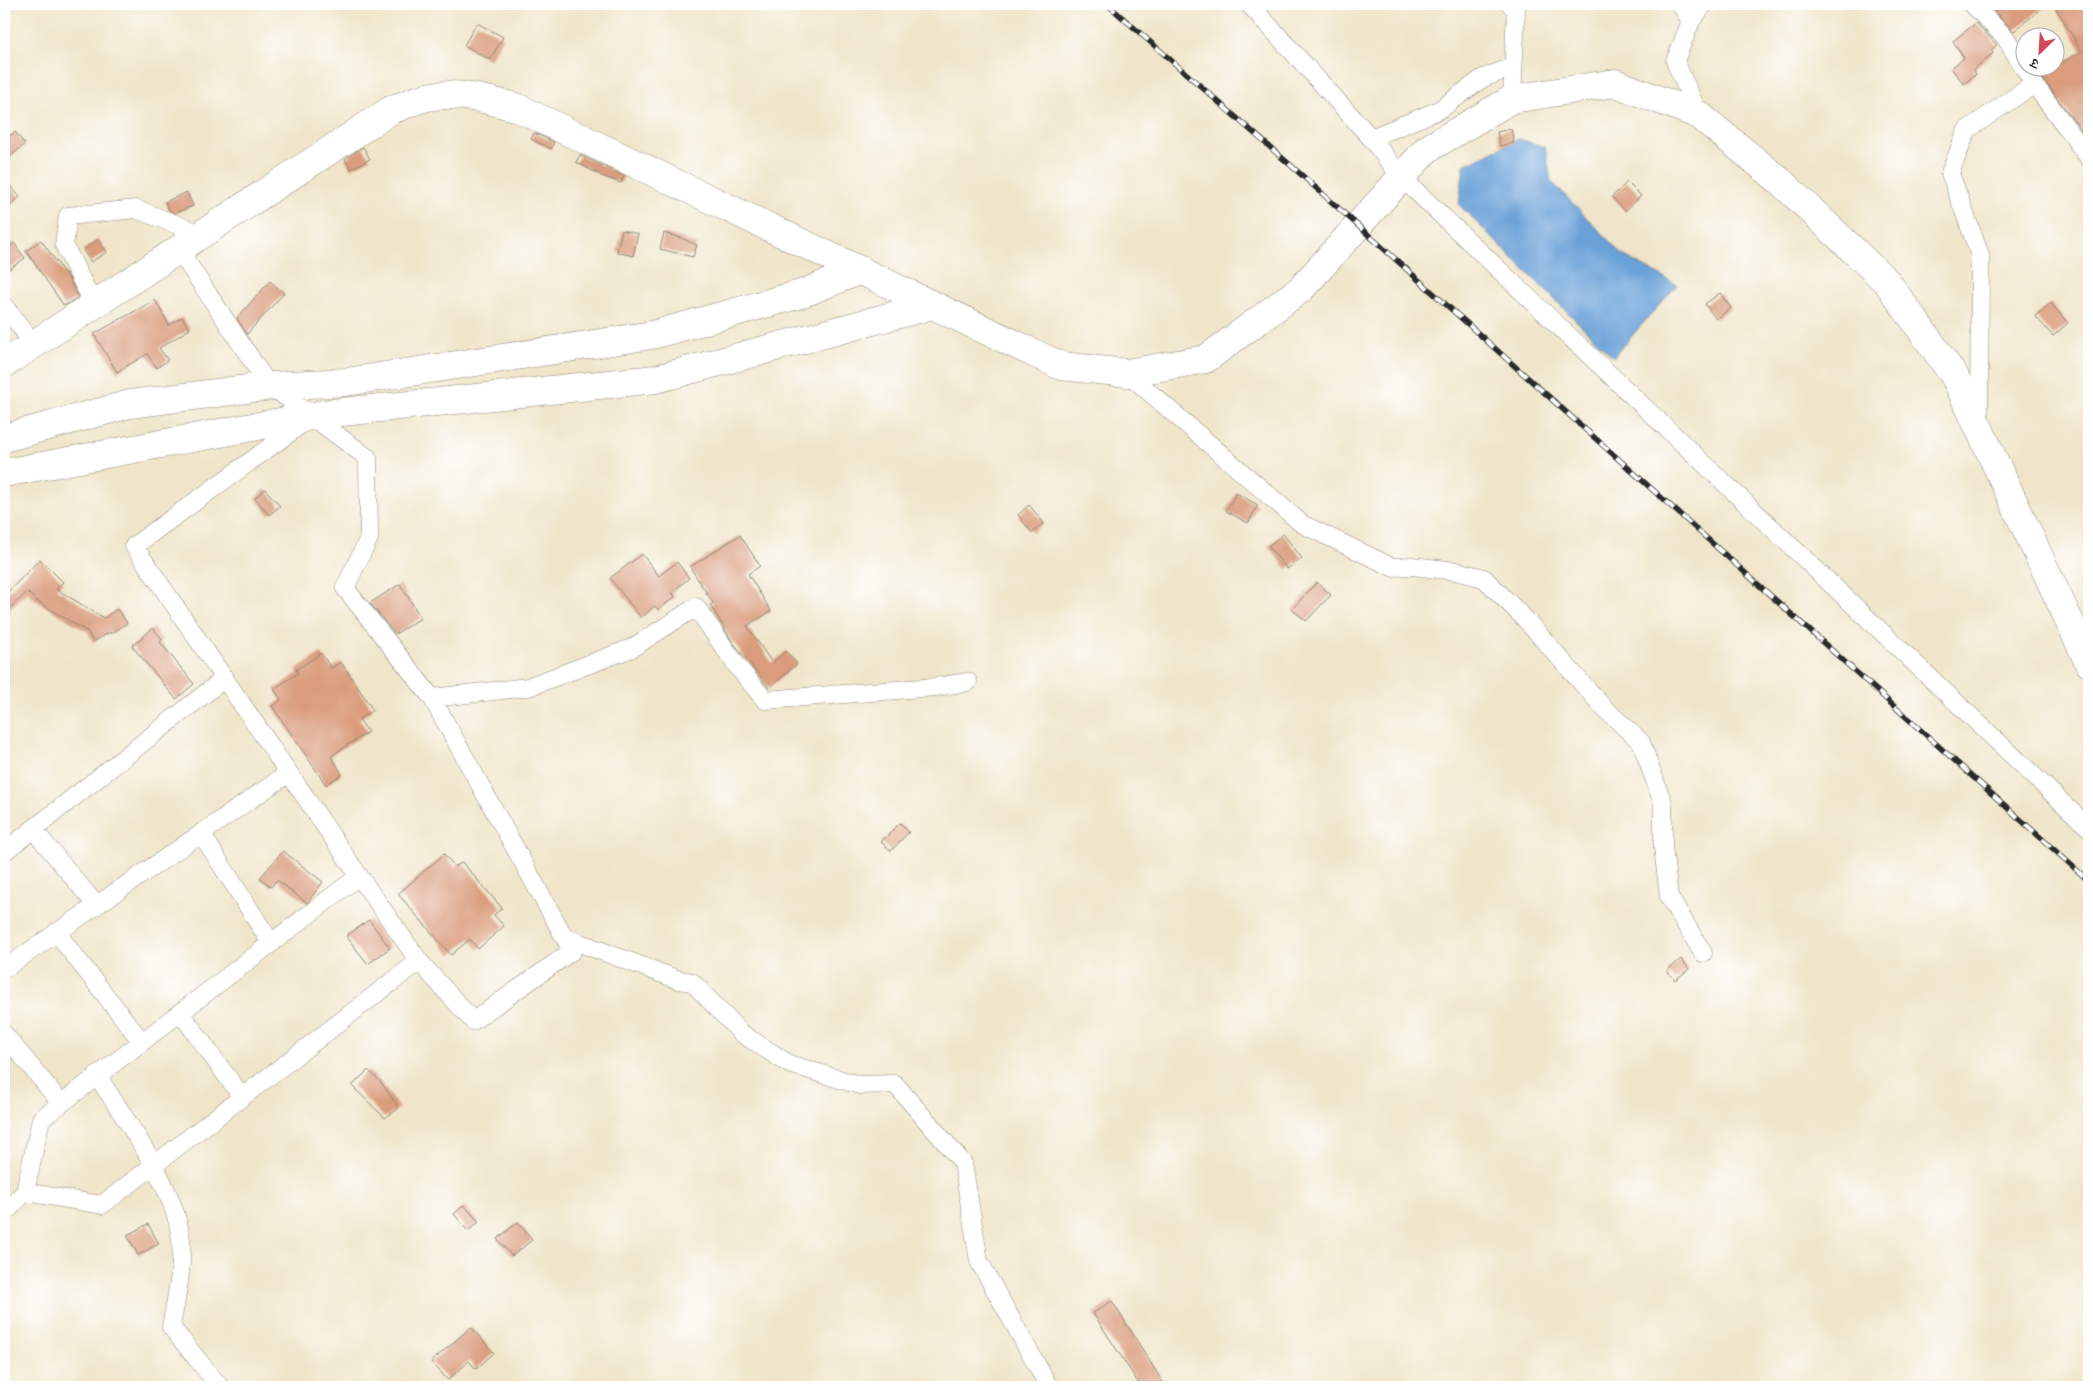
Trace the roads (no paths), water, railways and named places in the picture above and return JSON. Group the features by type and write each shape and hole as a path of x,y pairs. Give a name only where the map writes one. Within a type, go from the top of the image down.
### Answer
{"main road":[{"path":"4,364 390,110 427,98 450,95 478,97 518,108 1061,366 1127,373 1206,359 1301,289 1427,149 1512,99 1615,83 1699,115 1780,181 1888,282 1955,377 2089,663"},
{"path":"4,438 130,404 271,386 346,382 652,335 801,294 861,270"},
{"path":"4,473 312,416 656,379 934,305"}],"street":[{"path":"1248,4 1371,138 1401,177 2089,828"},
{"path":"1510,4 1516,10 1512,99"},
{"path":"1680,4 1691,21"},
{"path":"1699,115 1675,61 1691,21 1704,4"},
{"path":"1972,4 2005,37 2034,84 2089,158"},
{"path":"1371,138 1439,110 1482,78 1513,67"},
{"path":"1979,429 1980,255 1950,172 1967,130 2034,84"},
{"path":"94,305 64,245 68,216 136,209 201,234"},
{"path":"179,250 267,383 312,416 368,458 369,538 346,588 432,698 572,951 473,1021 420,961 359,876 134,546 312,416"},
{"path":"4,306 34,344"},
{"path":"1127,373 1302,524 1392,567 1412,566 1447,570 1484,578 1520,614 1604,708 1641,742 1664,803 1663,847 1669,897 1703,953"},
{"path":"432,698 528,687 632,648 696,607 737,666 765,700 936,688 968,682"},
{"path":"4,852 225,678"},
{"path":"7,961 56,932 289,774"},
{"path":"32,829 96,905"},
{"path":"202,833 272,942"},
{"path":"4,1214 26,1192 41,1118 359,876"},
{"path":"56,932 142,1042"},
{"path":"564,937 679,980 692,982 741,1033 789,1064 860,1085 895,1084 963,1162 980,1261 1049,1387"},
{"path":"26,1192 102,1205 420,961"},
{"path":"180,1012 242,1097"},
{"path":"4,1034 61,1103"},
{"path":"97,1075 154,1166 178,1217 181,1242 179,1279 171,1327 220,1387"}],"water":[{"path":"1519,139 1545,147 1551,181 1623,255 1677,285 1613,357 1459,205 1464,165"}],"railway":[{"path":"1107,4 1296,170 2089,881"}]}
